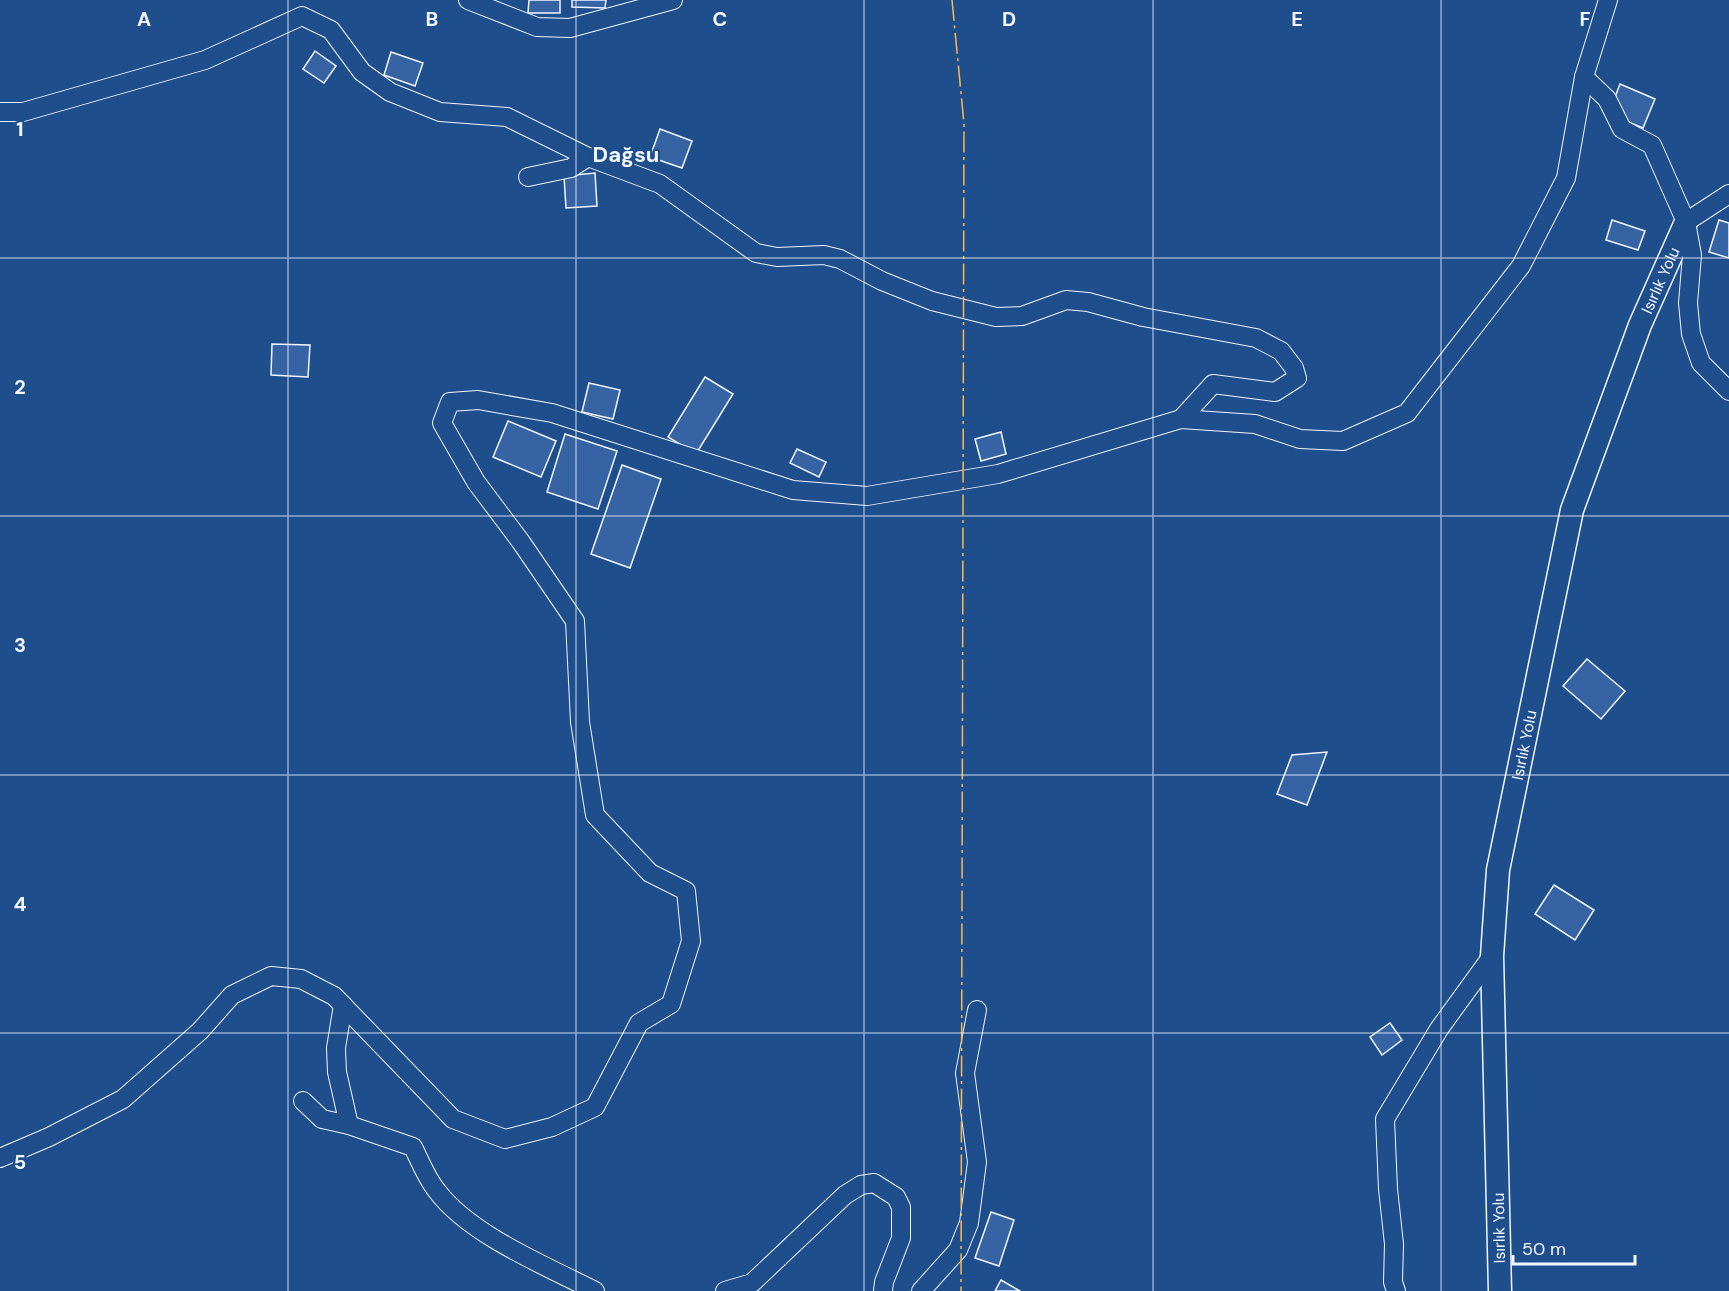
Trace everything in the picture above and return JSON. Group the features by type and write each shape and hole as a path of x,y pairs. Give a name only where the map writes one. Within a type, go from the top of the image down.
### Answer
{"main road":[{"name":"Isırlık Yolu","path":"1500,1291 1492,956 1498,870 1572,510 1640,326 1686,222"}],"street":[{"path":"468,0 497,5 537,27 570,28 663,2"},
{"path":"0,1158 49,1137 123,1100 200,1031 232,995 271,976 301,979 334,996 453,1119 505,1139 552,1127 596,1107 639,1023 671,1004 691,941 686,891 650,873 595,815 580,722 575,621 521,542 476,482 442,423 450,402 478,400 552,413 793,490 867,496 998,474 1181,419 1255,424 1300,439 1343,441 1407,413 1521,266 1566,178 1584,77 1610,1"},
{"path":"0,112 23,112 205,60 304,8 332,30 362,72 390,92 440,111 507,117 588,157 660,184 756,253 777,257 824,255 832,257 932,301 996,317 1022,316 1066,300 1088,302 1143,317 1256,338 1281,351 1294,368 1297,378 1275,392 1213,384 1181,419"},
{"path":"1584,77 1607,99 1622,129 1653,145 1686,222 1692,255 1688,303 1691,334 1701,363 1729,391"},
{"path":"528,177 571,168 588,157"},
{"path":"1686,222 1729,194"},
{"path":"1395,1291 1385,1119 1439,1029 1492,956"},
{"path":"343,1005 336,1048 349,1125"},
{"path":"921,1291 958,1250 969,1223 977,1162 964,1073 977,1010"},
{"path":"303,1101 322,1119 349,1125 413,1147 436,1191 463,1218 491,1237 595,1291"},
{"path":"725,1291 752,1283 845,1195 861,1185 874,1183 896,1197 901,1207 901,1238 884,1282 883,1291"}],"building":[{"path":"529,0 560,0 560,13 528,13"},
{"path":"572,0 606,0 605,8 572,7"},
{"path":"315,51 336,66 324,83 303,69"},
{"path":"391,52 423,63 415,86 384,75"},
{"path":"1620,84 1655,99 1643,128 1618,118 1612,105"},
{"path":"660,129 692,141 682,168 650,157"},
{"path":"595,173 597,206 566,208 564,176"},
{"path":"1612,220 1645,231 1638,250 1606,240"},
{"path":"1719,220 1729,223 1729,258 1709,252"},
{"path":"272,344 310,345 308,377 271,375"},
{"path":"705,377 733,394 696,454 668,437"},
{"path":"589,383 620,390 613,419 582,412"},
{"path":"508,421 556,441 541,477 493,457"},
{"path":"1001,432 1006,454 981,461 975,439"},
{"path":"565,434 617,451 598,509 547,492"},
{"path":"797,449 826,462 819,477 790,463"},
{"path":"622,465 661,479 630,568 591,554"},
{"path":"1587,659 1625,691 1601,719 1563,686"},
{"path":"1327,752 1307,805 1277,794 1292,755"},
{"path":"1554,885 1594,910 1575,940 1535,914"},
{"path":"1390,1023 1402,1040 1382,1055 1370,1037"},
{"path":"991,1212 1014,1220 999,1266 975,1258"},
{"path":"1001,1280 1020,1291 995,1291"}],"power":[{"path":"952,0 964,124 961,1291"}],"district":[{"name":"Dağsu","path":"626,154"}]}
